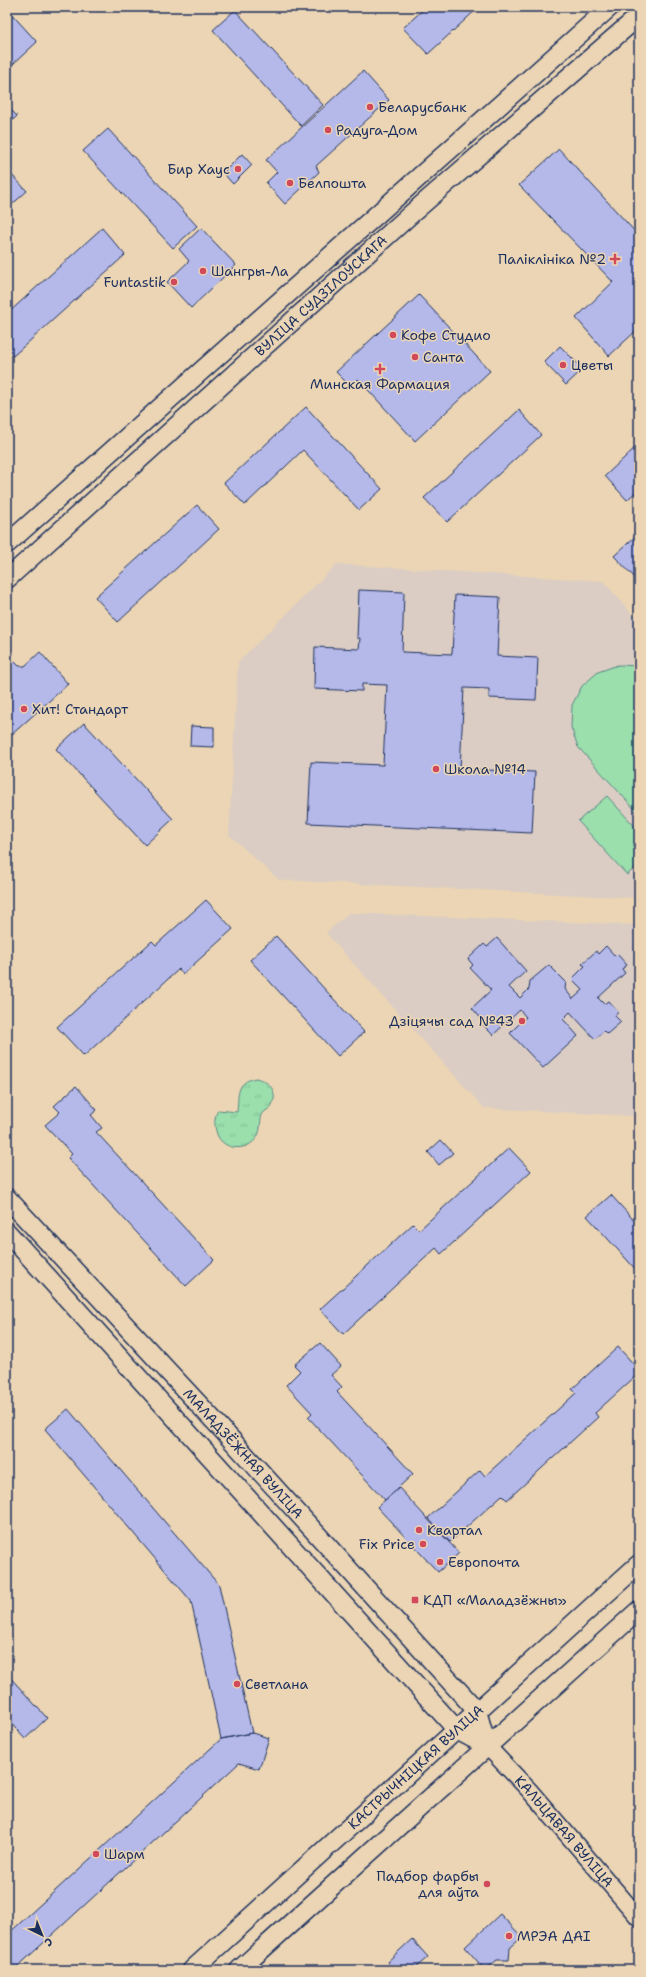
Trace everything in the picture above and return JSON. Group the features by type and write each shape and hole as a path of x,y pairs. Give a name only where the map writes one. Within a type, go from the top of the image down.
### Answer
{"main road":[{"name":"ВУЛІЦА СУДЗІЛОЎСКАГА","path":"7,544 610,7"},
{"name":"ВУЛІЦА СУДЗІЛОЎСКАГА","path":"7,579 410,215 639,16"},
{"name":"МАЛАДЗЁЖНАЯ ВУЛІЦА","path":"7,1198 218,1425 477,1711"},
{"name":"МАЛАДЗЁЖНАЯ ВУЛІЦА","path":"7,1232 457,1730 487,1746"},
{"name":"КАСТРЫЧНІЦКАЯ ВУЛІЦА","path":"192,1970 639,1564"},
{"path":"239,1970 639,1610"},
{"path":"477,1711 487,1746"}],"street":[{"name":"КАЛЬЦАВАЯ ВУЛІЦА","path":"487,1746 529,1790 639,1918"}],"shaded area":[{"name":"Школа №14","path":"337,564 603,581 639,622 639,898 279,880 229,835 238,662"},
{"name":"Дзіцячы сад №43","path":"349,913 639,925 639,1110 632,1116 484,1108 326,933"}],"green space":[{"path":"618,665 639,666 639,814 578,747 571,727 572,705 582,686 598,672"},
{"path":"607,796 639,831 639,864 627,875 578,821"},
{"path":"256,1078 268,1084 274,1095 272,1105 263,1113 261,1118 259,1134 253,1142 242,1147 236,1148 225,1144 220,1140 215,1128 218,1110 237,1112 238,1095 241,1086 249,1080"}],"building":[{"path":"426,7 479,7 428,54 403,28"},
{"path":"7,9 37,42 12,65 7,59"},
{"path":"235,10 323,105 301,126 213,30"},
{"name":"Радуга-Дом","path":"363,71 389,100 316,166 319,172 285,204 266,183 277,172 266,160"},
{"path":"11,110 17,116 12,121 7,115"},
{"path":"108,129 197,226 173,248 83,151"},
{"name":"Паліклініка №2","path":"559,149 639,236 639,328 609,356 576,318 613,282 519,185"},
{"name":"Бир Хаус","path":"242,154 252,165 233,184 223,173"},
{"path":"9,172 27,191 7,209 7,174"},
{"path":"102,228 125,255 13,356 7,349 7,314"},
{"path":"201,228 236,265 191,308 167,282 189,261 179,249"},
{"name":"Санта","path":"419,295 490,371 415,441 358,379 350,386 336,372"},
{"name":"Цветы","path":"560,346 583,369 566,385 544,362"},
{"path":"306,407 382,489 359,510 303,450 245,505 224,483"},
{"path":"519,410 541,435 447,522 424,498"},
{"path":"639,444 639,489 627,500 605,476"},
{"path":"197,505 219,529 118,622 95,597"},
{"path":"639,533 639,582 614,556"},
{"path":"359,590 404,592 402,652 452,654 455,595 500,597 497,656 538,658 536,700 489,698 489,689 464,688 460,769 535,772 532,833 308,823 311,762 383,765 387,685 362,684 362,691 314,689 315,647 359,649 360,638 357,638"},
{"name":"Хит! Стандарт","path":"40,652 68,684 9,737 7,735 7,654 19,666 25,666"},
{"path":"84,723 173,819 145,845 56,749"},
{"path":"191,726 214,727 214,747 190,746"},
{"path":"206,900 233,929 183,974 179,969 84,1056 57,1027 152,941 156,945"},
{"path":"276,936 364,1032 338,1056 250,960"},
{"path":"497,938 526,971 509,987 520,998 529,989 530,981 549,965 566,982 565,989 573,999 583,990 572,979 585,966 582,964 596,951 598,954 606,946 615,956 617,954 627,965 622,969 625,973 598,998 604,1004 608,1001 618,1012 615,1016 621,1022 607,1034 604,1031 595,1039 570,1012 563,1019 578,1036 543,1068 510,1033 526,1017 520,1010 493,1035 482,1024 484,1022 472,1008 491,990 470,968 473,965 468,959 484,944 487,947"},
{"path":"76,1086 97,1110 91,1115 102,1128 96,1132 214,1260 186,1286 68,1158 72,1154 45,1125 60,1112 54,1106"},
{"path":"441,1140 453,1153 439,1165 428,1152"},
{"path":"509,1148 531,1171 441,1254 436,1248 343,1334 320,1309 413,1224 419,1230"},
{"path":"611,1195 639,1226 639,1273 587,1216"},
{"path":"320,1343 341,1366 331,1375 342,1387 337,1392 413,1474 385,1500 308,1417 312,1413 286,1385 300,1371 294,1365"},
{"path":"618,1347 639,1370 639,1373 595,1413 598,1417 507,1500 502,1495 450,1542 428,1518 480,1470 485,1476 576,1393 572,1389"},
{"path":"68,1409 219,1585 252,1733 221,1739 191,1601 45,1429"},
{"name":"Квартал","path":"399,1488 459,1553 438,1572 377,1507"},
{"path":"7,1674 47,1718 25,1739 7,1719"},
{"path":"252,1733 269,1738 259,1769 239,1763 14,1970 11,1970 7,1965 7,1935 221,1739"},
{"path":"500,1914 522,1937 510,1948 509,1960 497,1960 485,1970 465,1947"},
{"path":"412,1939 428,1957 413,1970 393,1970 387,1962"}],"place":[{"name":"Беларусбанк","path":"370,107"},
{"name":"Радуга-Дом","path":"328,130"},
{"name":"Бир Хаус","path":"238,169"},
{"name":"Белпошта","path":"290,183"},
{"name":"Паліклініка №2","path":"615,259"},
{"name":"Шангры-Ла","path":"203,271"},
{"name":"Funtastik","path":"174,282"},
{"name":"Кофе Студио","path":"393,335"},
{"name":"Санта","path":"415,357"},
{"name":"Цветы","path":"563,365"},
{"name":"Минская Фармация","path":"380,369"},
{"name":"Хит! Стандарт","path":"24,709"},
{"name":"Школа №14","path":"436,769"},
{"name":"Дзіцячы сад №43","path":"522,1021"},
{"name":"Квартал","path":"419,1530"},
{"name":"Fix Price","path":"423,1544"},
{"name":"Европочта","path":"440,1562"},
{"name":"КДП «Маладзёжны»","path":"415,1600"},
{"name":"Светлана","path":"237,1684"},
{"name":"Шарм","path":"96,1854"},
{"name":"Падбор фарбы для аўта","path":"487,1884"},
{"name":"МРЭА ДАІ","path":"509,1936"}]}
